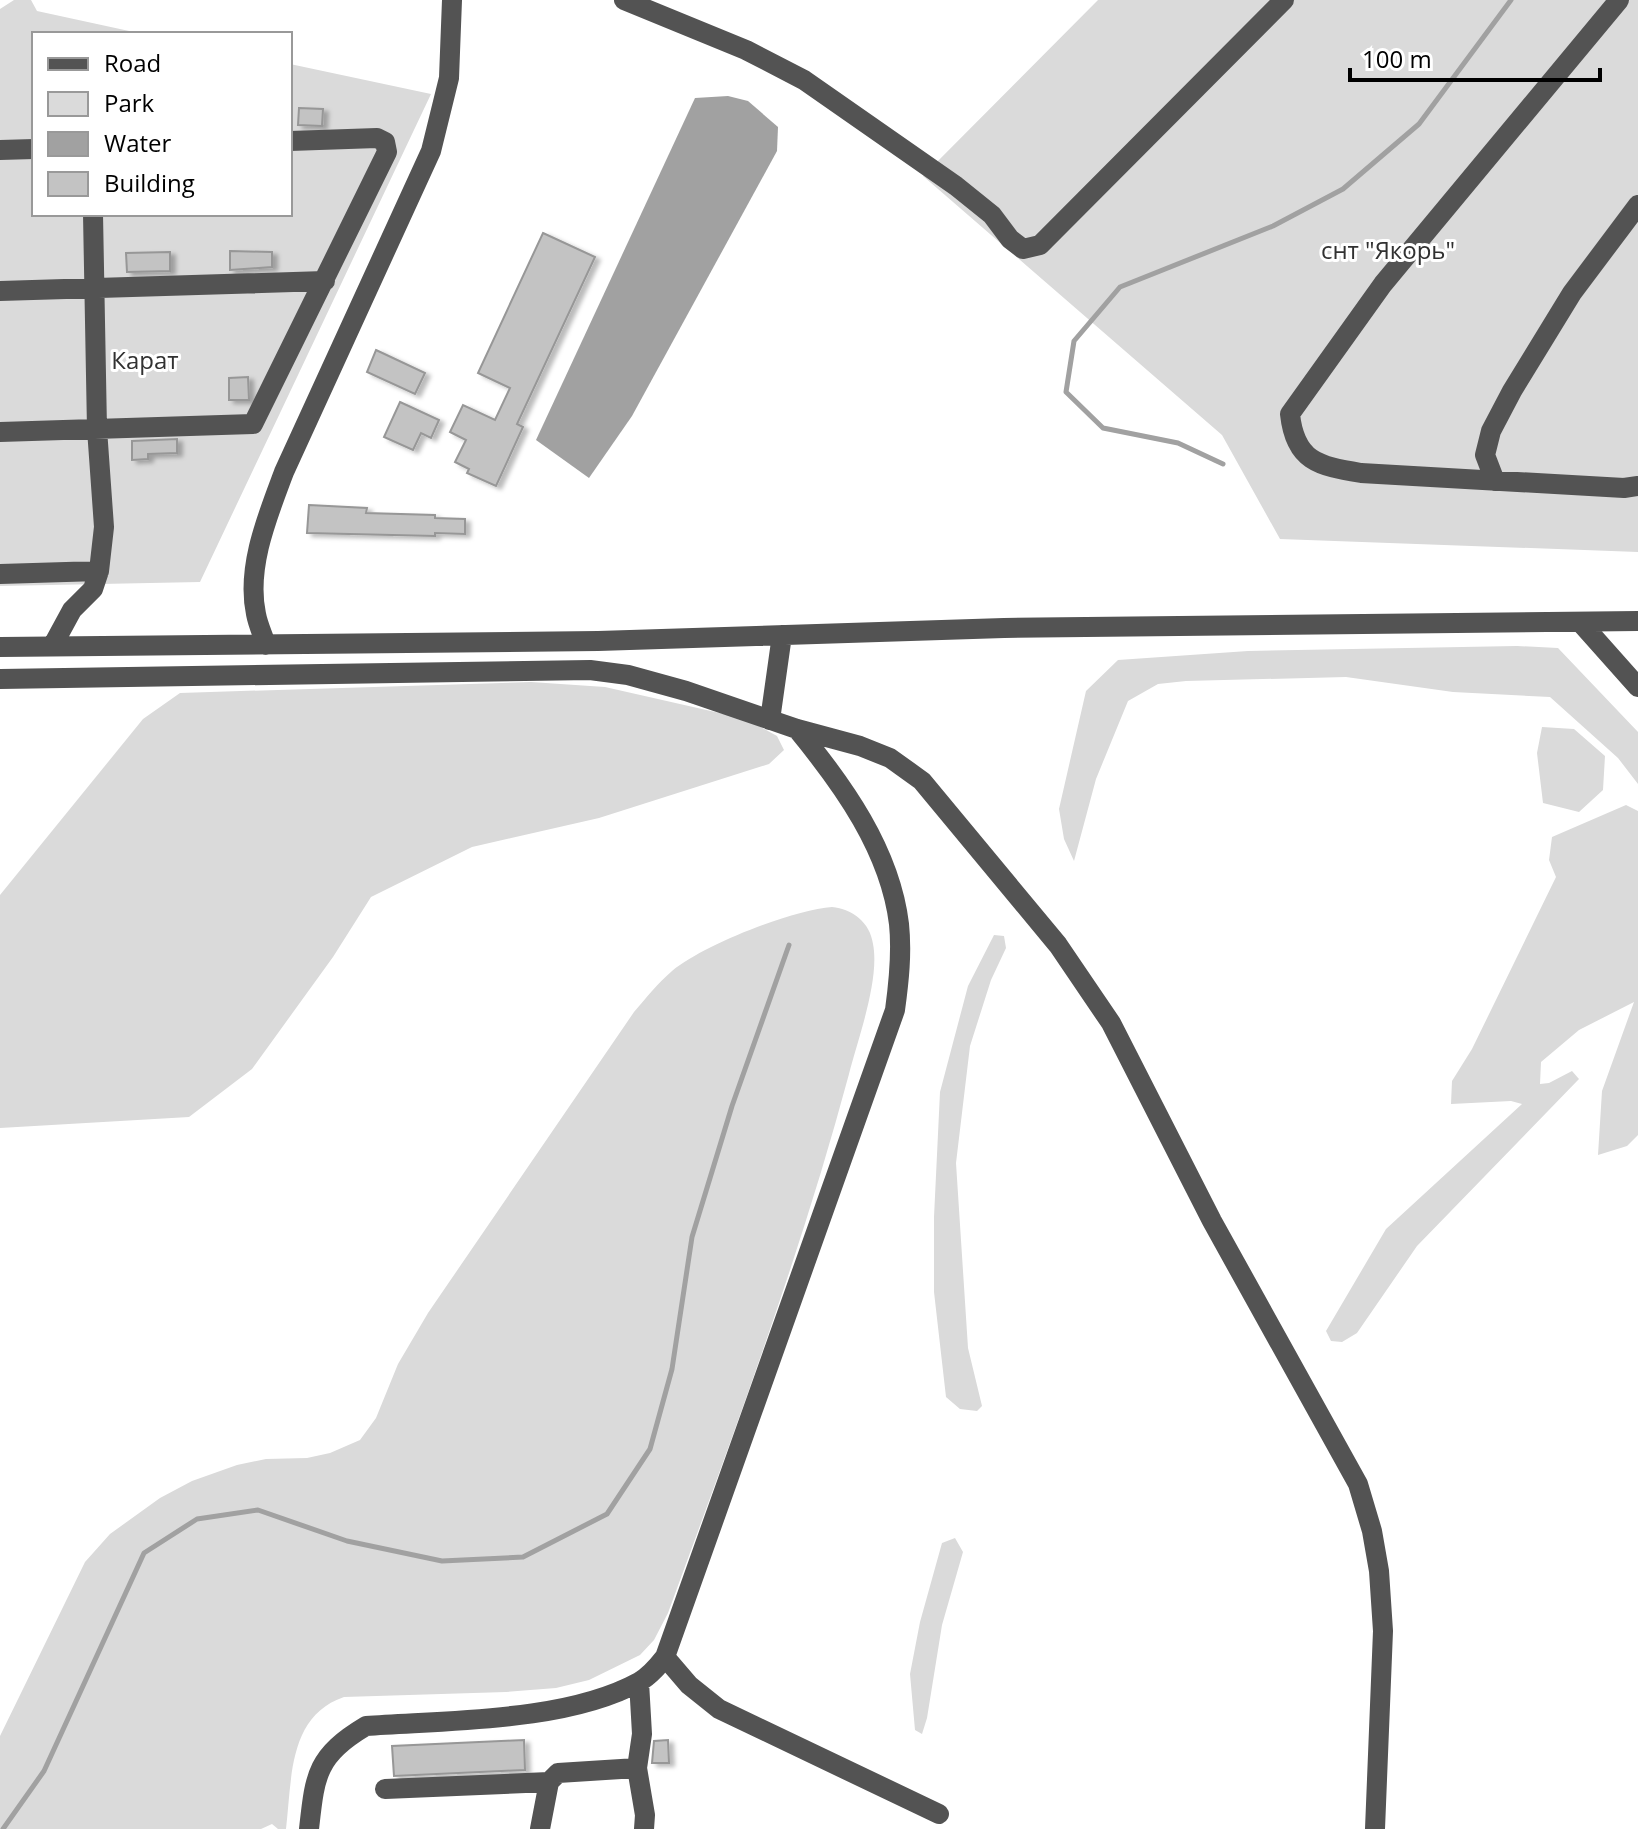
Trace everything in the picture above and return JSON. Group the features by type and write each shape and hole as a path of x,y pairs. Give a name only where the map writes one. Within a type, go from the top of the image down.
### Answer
{"street":[{"path":"266,645 256,613 255,586 255,572 266,523 284,472 431,151 449,78 452,0"},
{"path":"624,0 746,50 804,80 956,186 992,215 1010,239 1023,249 1040,245 1284,0"},
{"path":"1619,0 1383,284 1290,414 1292,436 1306,457 1332,469 1495,481 1624,488 1638,486"},
{"path":"0,432 253,424 387,152 385,142 377,138 292,141"},
{"path":"0,150 32,149"},
{"path":"1495,481 1485,455 1491,431 1572,293 1638,205"},
{"path":"53,645 72,610 93,589 99,571 104,527 92,288 93,216"},
{"path":"0,291 325,281"},
{"path":"0,574 99,571"},
{"path":"0,647 598,641 1004,628 1638,621"},
{"path":"1581,623 1638,687"},
{"path":"770,720 782,635"},
{"path":"0,679 590,670 628,675 671,687 797,729 860,746 890,758 922,781 1058,945 1111,1023 1212,1221 1358,1484 1372,1531 1379,1571 1383,1631 1375,1829"},
{"path":"309,1829 314,1785 324,1760 344,1740 366,1726 547,1712 592,1701 639,1682 654,1671 665,1657 895,1010 901,964 898,922 887,875 837,778 797,729"},
{"path":"665,1657 689,1685 719,1709 939,1814"},
{"path":"639,1682 642,1734 637,1768 645,1815 644,1829"},
{"path":"540,1829 549,1782 558,1773 637,1768"},
{"path":"385,1789 549,1782"}],"green space":[{"name":"Карат","path":"14,0 31,0 37,11 134,32 32,32 32,216 292,216 292,64 431,94 200,582 0,586 0,9"},
{"name":"снт \"Якорь\"","path":"1098,0 1638,0 1638,552 1280,539 1222,435 923,176"},
{"path":"1558,648 1638,732 1638,784 1618,758 1550,697 1453,692 1346,677 1158,684 1128,701 1096,779 1074,861 1064,839 1059,809 1086,691 1118,660 1248,651"},
{"path":"531,682 605,687 746,719 777,736 784,750 769,764 599,818 472,847 371,897 333,957 252,1069 189,1117 0,1128 0,895 143,719 180,693"},
{"path":"1542,727 1574,729 1605,756 1603,790 1579,812 1543,803 1537,753"},
{"path":"1626,805 1638,811 1638,1135 1627,1146 1598,1155 1602,1091 1634,1002 1579,1030 1541,1062 1540,1084 1549,1083 1572,1071 1579,1079 1417,1246 1357,1333 1342,1342 1331,1341 1326,1331 1386,1229 1522,1104 1511,1101 1451,1104 1452,1081 1472,1049 1556,877 1549,860 1552,837"},
{"path":"832,907 859,918 871,936 874,958 867,1009 830,1142 787,1278 668,1613 654,1640 640,1655 589,1680 556,1688 344,1697 326,1706 312,1719 296,1751 286,1829 278,1829 272,1824 261,1829 0,1829 0,1736 85,1562 110,1534 160,1498 192,1481 237,1465 266,1459 307,1458 330,1453 360,1440 376,1418 398,1364 428,1313 634,1012 652,991 672,971 704,950 772,922"},
{"path":"994,935 1004,936 1006,948 991,980 970,1046 956,1163 968,1348 982,1406 977,1411 960,1409 946,1397 934,1292 934,1217 940,1092 968,986"},
{"path":"955,1538 963,1552 942,1625 922,1734 915,1730 910,1674 920,1622 942,1543"}],"water":[{"path":"728,96 748,101 778,127 777,151 632,416 589,478 536,440 695,98"}],"building":[{"path":"299,108 323,109 322,126 298,125"},
{"path":"543,233 595,257 517,424 523,427 496,486 467,473 469,469 455,462 466,440 450,432 463,405 495,420 510,388 478,373"},
{"path":"230,251 272,252 272,267 230,270"},
{"path":"170,252 170,271 127,272 126,253"},
{"path":"376,350 425,373 415,394 367,372"},
{"path":"248,377 249,400 229,400 229,378"},
{"path":"400,402 439,420 431,438 421,433 413,450 384,437"},
{"path":"177,439 177,453 148,454 148,459 132,460 132,441"},
{"path":"309,505 367,508 366,513 465,519 465,534 307,533"},
{"path":"524,1740 525,1770 394,1776 392,1746"},
{"path":"668,1740 669,1763 652,1763 654,1741"}],"waterway":[{"path":"1223,464 1178,443 1103,428 1066,392 1074,341 1120,287 1273,226 1343,189 1419,124 1511,0"},
{"path":"3,1829 44,1771 144,1553 197,1519 258,1510 347,1541 442,1561 523,1557 607,1514 650,1449 672,1369 692,1237 732,1106 789,945"}]}
